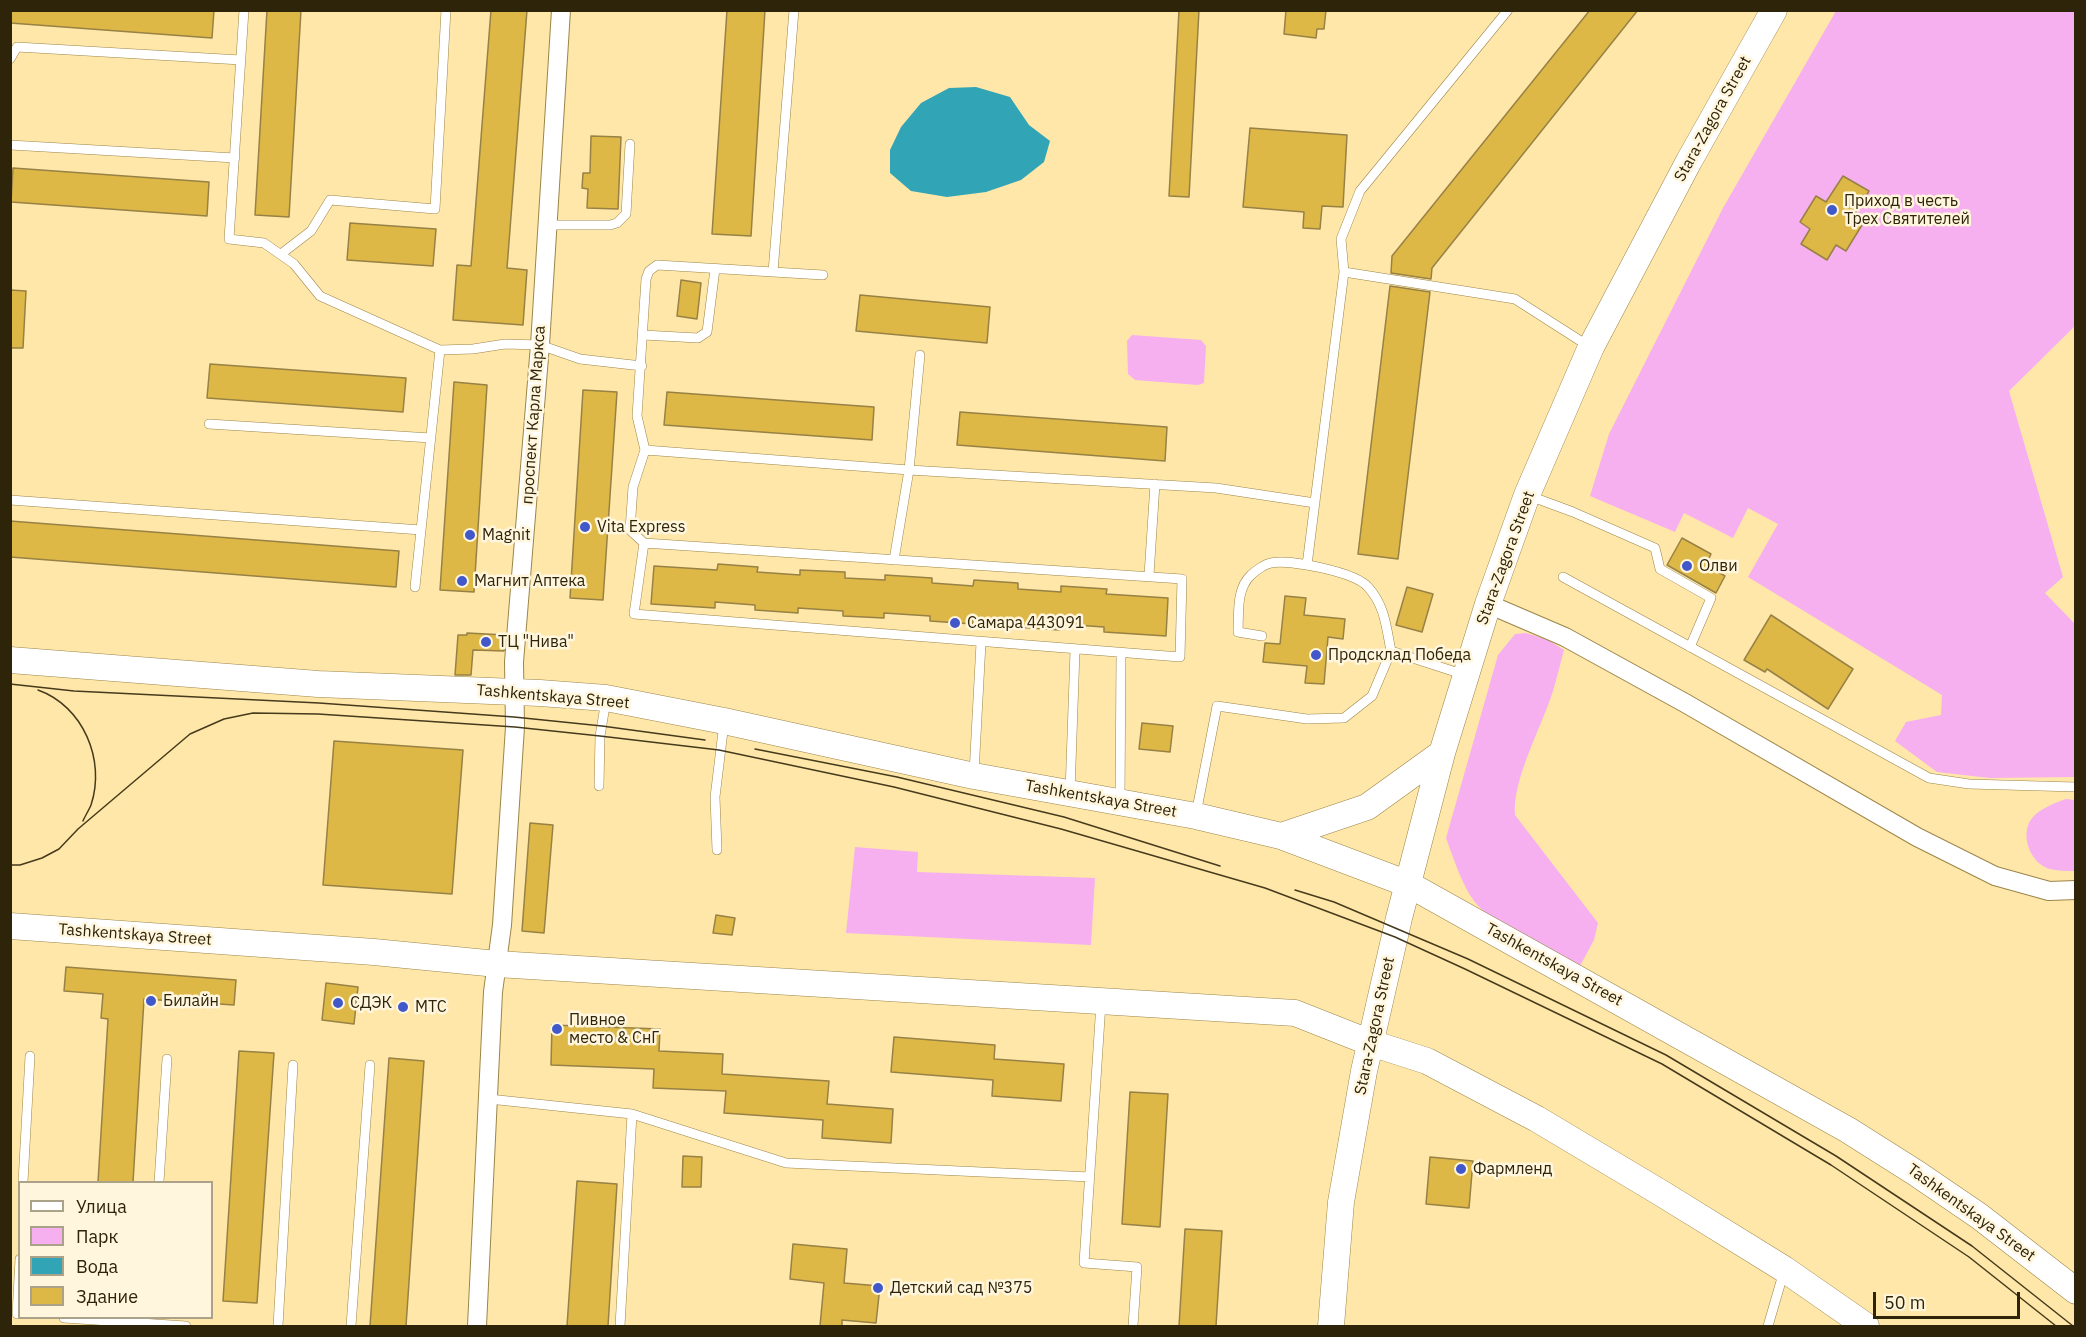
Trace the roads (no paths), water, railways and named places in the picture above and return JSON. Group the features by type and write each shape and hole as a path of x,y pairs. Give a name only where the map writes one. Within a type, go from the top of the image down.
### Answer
{"main road":[{"name":"Stara-Zagora Street","path":"1331,1326 1341,1202 1364,1071 1408,884 1442,753 1488,604 1527,495 1591,347 1689,161 1774,10"},
{"name":"Tashkentskaya Street","path":"10,660 318,684 606,698 724,721 974,776 1196,816 1281,836 1408,884 1848,1130 1979,1216 2076,1291"},
{"path":"1281,836 1367,807 1442,753"},
{"name":"Tashkentskaya Street","path":"10,926 374,952 498,964 1295,1013 1371,1043 1427,1061 1537,1119 1661,1192 1784,1269 1866,1326"}],"street":[{"name":"проспект Карла Маркса","path":"477,1326 493,992 498,964 514,727 514,662 540,345 561,10"},
{"path":"1488,604 1564,637 1685,703 1917,837 1995,876 2049,891 2076,890"}],"lane":[{"path":"244,10 230,239 264,243 294,264 320,296 440,350 473,349 505,344 540,345 580,359 642,366"},
{"path":"280,254 311,231 330,200 435,209 446,10"},
{"path":"773,272 794,10"},
{"path":"1307,565 1344,272 1341,239 1360,191 1508,10"},
{"path":"10,59 17,47 241,60"},
{"path":"548,225 610,225 622,220 626,214 630,144"},
{"path":"10,145 235,158"},
{"path":"644,543 634,614 1075,651 1180,657 1182,579 644,543 630,530 633,487 645,450 637,416 646,279 649,271 657,265 823,275"},
{"path":"643,335 698,338 704,336 707,332 716,269"},
{"path":"1344,272 1515,299 1591,347"},
{"path":"415,587 440,350"},
{"path":"894,560 909,470 920,355"},
{"path":"209,424 431,438"},
{"path":"645,450 909,470 1216,488 1315,503"},
{"path":"1149,575 1155,484"},
{"path":"1527,495 1573,512 1655,548 1660,569 1711,598 1690,647"},
{"path":"10,500 421,530"},
{"path":"1196,816 1217,706 1306,719 1344,718 1372,696 1391,651 1382,605 1366,584 1342,572 1307,565 1270,563 1250,575 1240,590 1238,632 1262,636"},
{"path":"1563,577 1929,778 1969,784 2076,787"},
{"path":"974,776 981,643"},
{"path":"1070,794 1075,651"},
{"path":"1391,651 1465,675"},
{"path":"1120,803 1121,654"},
{"path":"599,786 600,736 606,698"},
{"path":"717,850 715,797 724,721"},
{"path":"1102,1000 1084,1263 1137,1267 1133,1326"},
{"path":"23,1181 30,1056"},
{"path":"159,1181 167,1059"},
{"path":"278,1326 293,1065"},
{"path":"351,1326 370,1065"},
{"path":"489,1099 632,1114 786,1163 1090,1177"},
{"path":"620,1326 632,1114"},
{"path":"1768,1326 1784,1269"},
{"path":"16,1314 18,1286"},
{"path":"108,1319 151,1321 186,1326"}],"water":[{"path":"976,87 1010,97 1029,125 1050,141 1044,162 1021,180 986,192 947,197 911,191 890,173 890,150 901,127 921,103 949,88"}],"tram line":[{"path":"10,684 74,691 319,703 514,717 705,740"},
{"path":"38,690 67,708 87,737 93,753 95,788 91,805 83,821"},
{"path":"10,865 20,865 42,858 59,849 78,829 190,734 224,719 253,713 318,714 515,727 600,736 719,750 894,787 1061,829 1265,888 1395,937 1465,969 1662,1064 1831,1165 1969,1257 2056,1326"},
{"path":"755,749 897,777 1064,817 1220,866"},
{"path":"1295,890 1334,902 1468,959 1666,1055 1836,1156 1972,1246 2073,1326"}],"place":[{"name":"Приход в честь Трех Святителей","path":"1832,210"},
{"name":"Vita Express","path":"585,527"},
{"name":"Magnit","path":"470,535"},
{"name":"Олви","path":"1687,566"},
{"name":"Магнит Аптека","path":"462,581"},
{"name":"Самара 443091","path":"955,623"},
{"name":"ТЦ \"Нива\"","path":"486,642"},
{"name":"Продсклад Победа","path":"1316,655"},
{"name":"Билайн","path":"151,1001"},
{"name":"СДЭК","path":"338,1003"},
{"name":"МТС","path":"403,1007"},
{"name":"Пивное место & СнГ","path":"557,1029"},
{"name":"Фармленд","path":"1461,1169"},
{"name":"Детский сад №375","path":"878,1288"}]}
